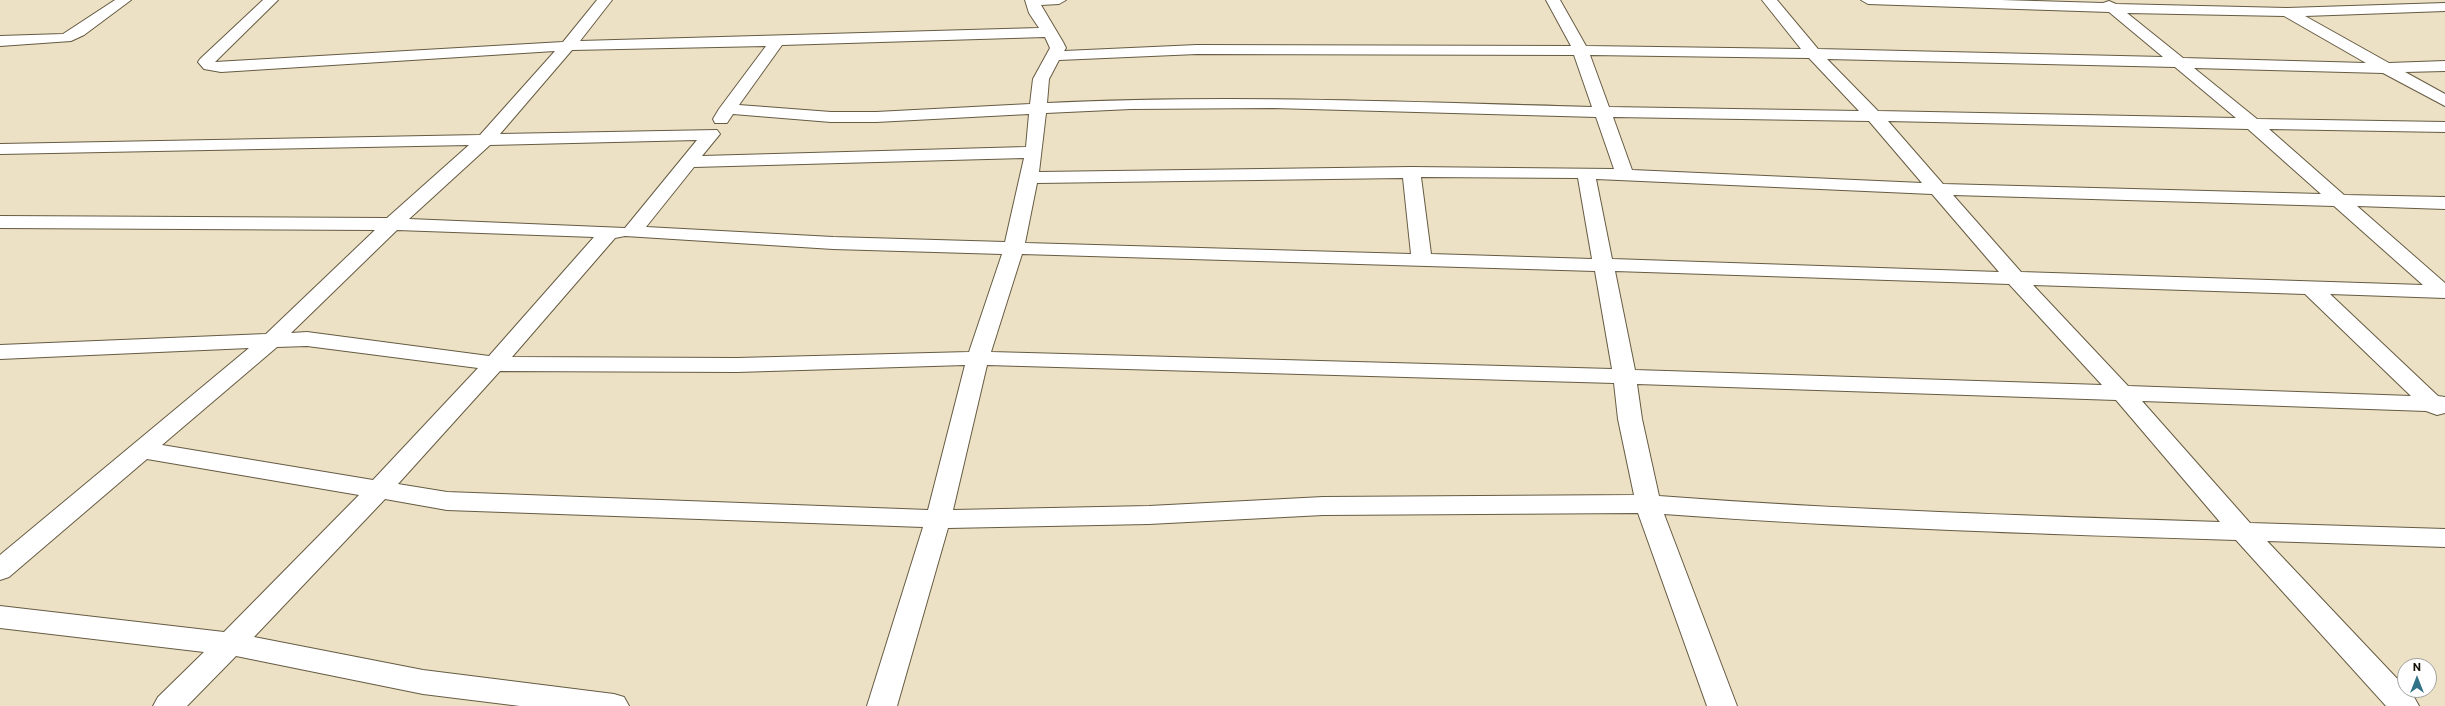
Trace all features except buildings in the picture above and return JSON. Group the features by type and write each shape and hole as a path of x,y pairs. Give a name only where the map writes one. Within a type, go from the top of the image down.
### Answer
{"street":[{"path":"0,41 66,38 79,32 124,0"},
{"path":"271,0 206,62 210,66 229,67 568,46 1050,32"},
{"path":"0,570 272,340 392,224 486,139 568,46 605,0"},
{"path":"882,706 938,519 978,358 1014,247 1034,152 1039,108 1038,93 1042,79 1058,48 1050,32 1035,12 1032,0 1059,0"},
{"path":"1552,0 1580,49 1601,112 1625,174"},
{"path":"1769,0 1814,54 1874,116 2015,278 2122,393 2244,533 2404,706"},
{"path":"1868,0 2107,4 2288,12 2445,7"},
{"path":"2266,0 2445,101"},
{"path":"2107,4 2181,63 2444,292"},
{"path":"168,706 231,644 379,490 620,232 690,162 777,41"},
{"path":"1054,56 1096,53 1232,50 1580,49 2387,68 2445,66"},
{"path":"727,109 831,117 876,117 1039,108 1176,103 1273,103 1601,112 2098,118 2252,124 2445,127"},
{"path":"2,150 281,145 711,134"},
{"path":"690,162 1034,152"},
{"path":"1029,178 1411,172 1586,173 1937,189 2445,203"},
{"path":"1411,172 1422,259"},
{"path":"1586,173 1625,377 1630,418 1648,504 1722,706"},
{"path":"0,222 392,224 620,232 834,243 1422,259 2444,292"},
{"path":"2310,287 2441,408"},
{"path":"0,352 307,339 496,364 737,365 978,358 2122,393 2441,408"},
{"path":"142,450 447,501 938,519 1148,515 1323,506 1648,504 1770,513 2244,533 2445,538"},
{"path":"0,617 231,644 423,682 614,706"}]}
